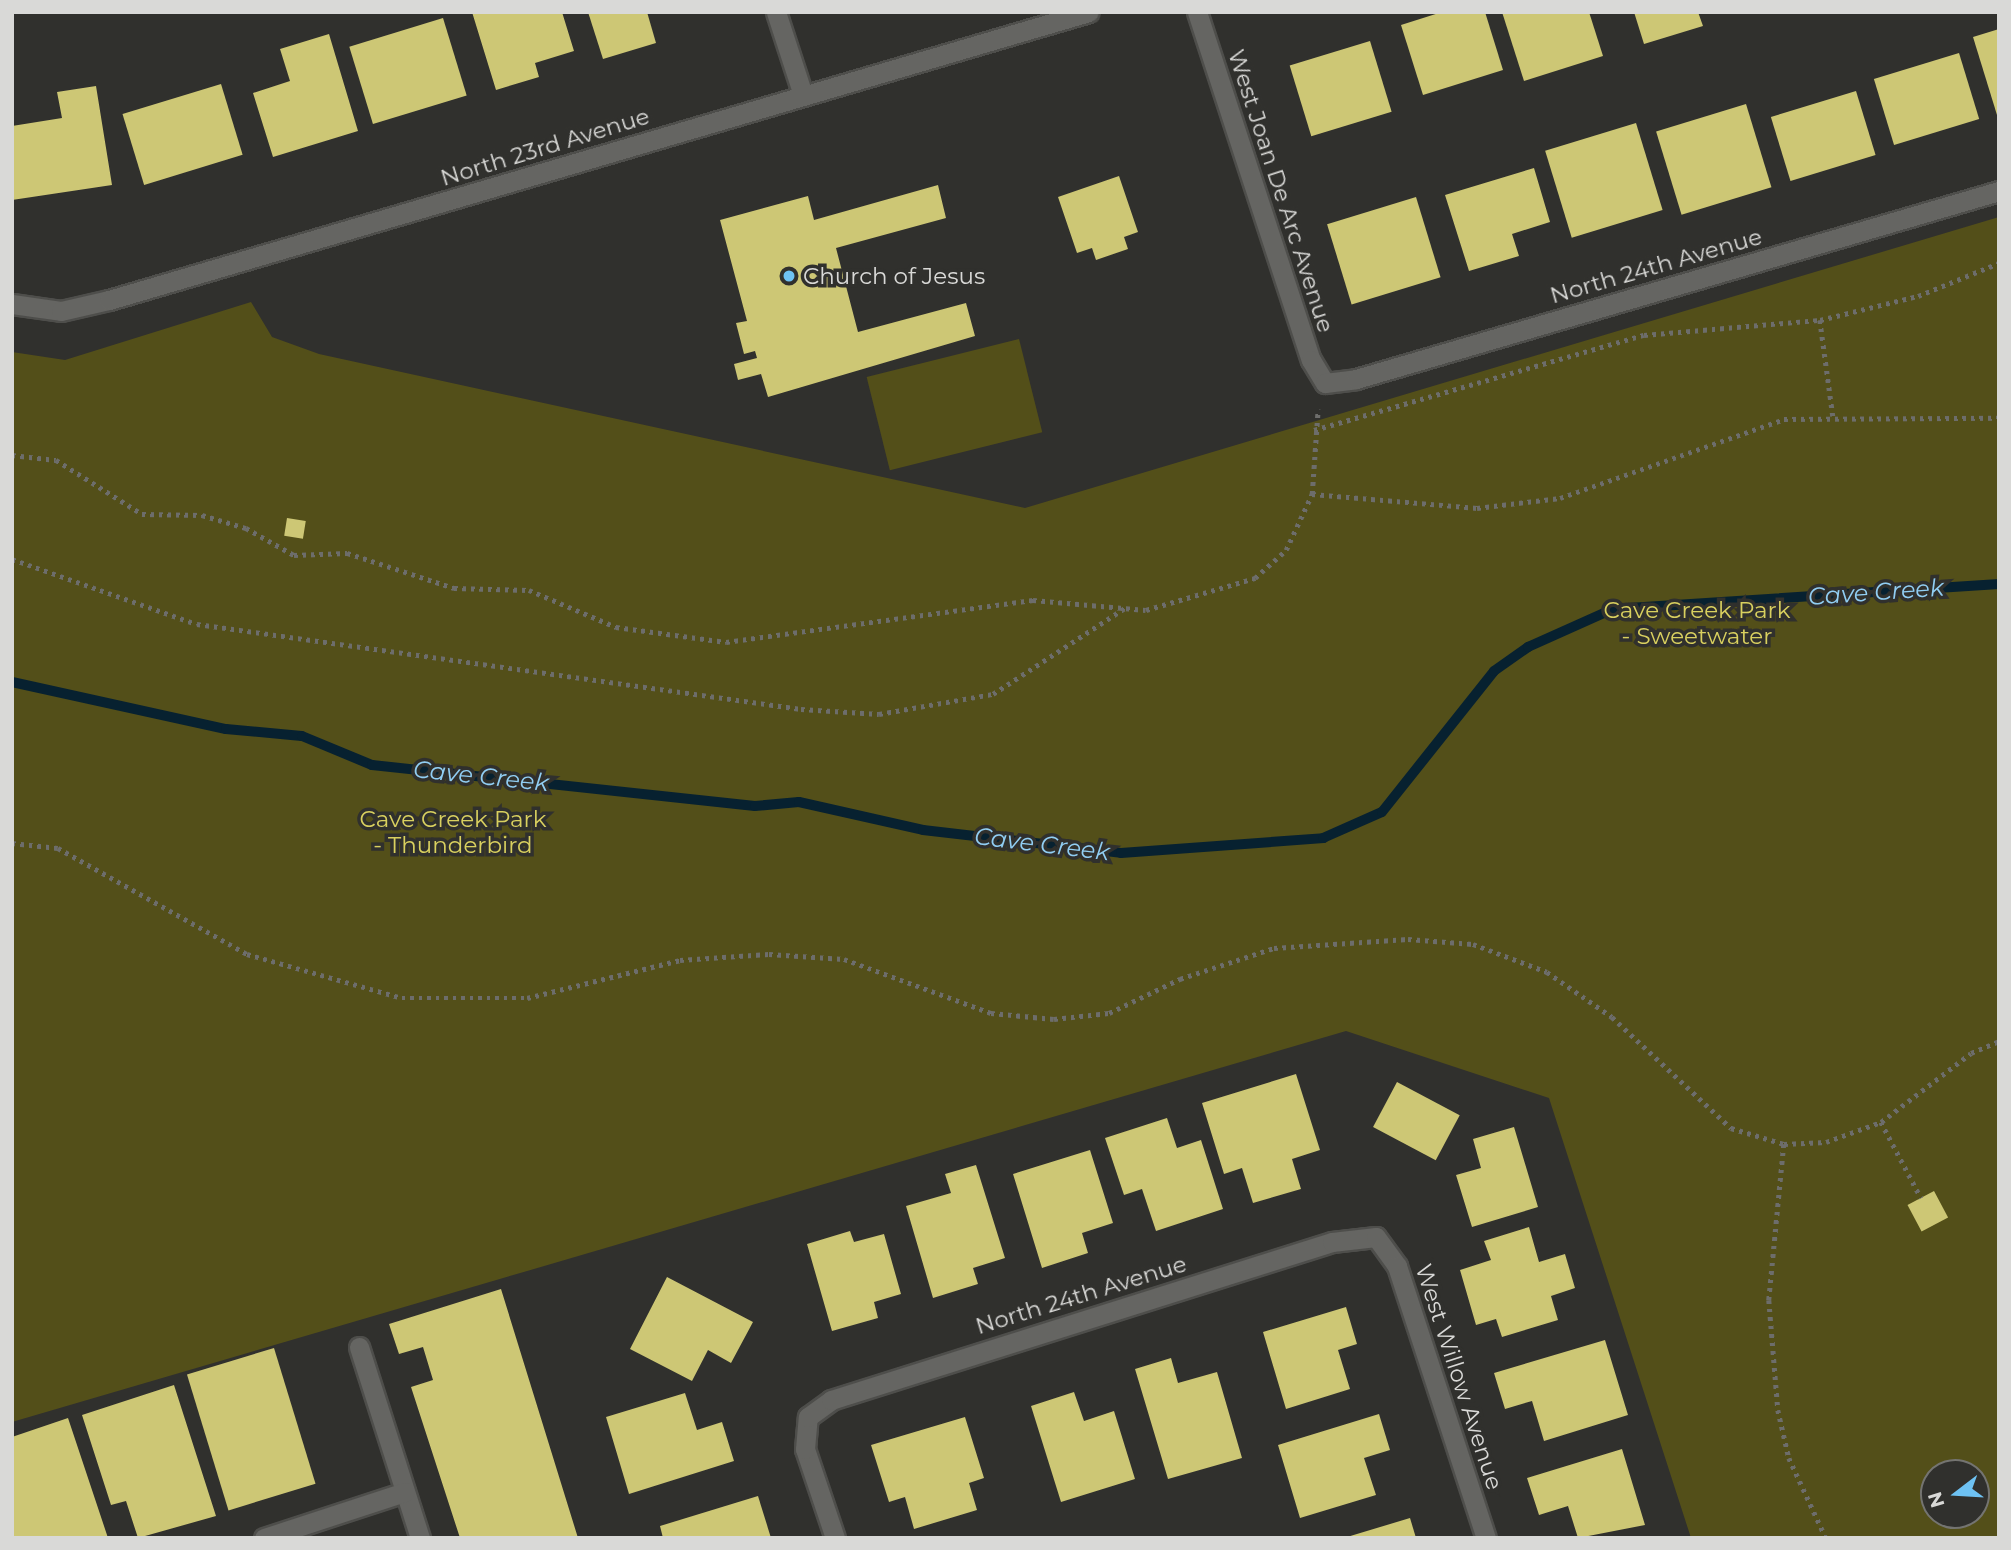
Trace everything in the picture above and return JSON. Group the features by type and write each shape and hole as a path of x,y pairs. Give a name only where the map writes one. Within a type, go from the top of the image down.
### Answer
{"street":[{"path":"776,12 803,95"},
{"name":"North 23rd Avenue","path":"12,304 61,311 110,300 1088,12"},
{"name":"West Joan De Arc Avenue","path":"1197,12 1311,360 1325,383"},
{"name":"North 24th Avenue","path":"1325,383 1356,379 1999,191"},
{"name":"North 24th Avenue","path":"835,1538 805,1449 808,1417 857,1391 1332,1242 1376,1237"},
{"name":"West Willow Avenue","path":"1376,1237 1397,1266 1486,1538"},
{"path":"359,1347 420,1538"},
{"path":"264,1538 405,1492"}],"path":[{"path":"1313,430 1644,335 1820,320 1918,296 1999,263"},
{"path":"1820,320 1833,415"},
{"path":"12,455 56,460 142,513 202,515 246,528 294,555 347,553 454,588 529,590 616,627 672,639 785,639 1033,600 1146,610 1255,578 1286,550 1312,494 1313,430 1325,383"},
{"path":"1312,494 1463,508 1560,498 1721,438 1784,419 1833,415 1905,423 1999,418"},
{"path":"12,559 197,624 801,709 879,714 993,694 1126,608"},
{"path":"12,843 58,848 247,954 402,998 527,998 680,961 769,954 844,959 991,1013 1054,1019 1109,1013 1180,979 1274,947 1408,939 1473,944 1547,972 1612,1017 1731,1128 1784,1144 1826,1142 1881,1122 1971,1053 1999,1041"},
{"path":"1881,1122 1922,1198"},
{"path":"1784,1144 1769,1300 1778,1410 1789,1458 1826,1538"}],"green space":[{"name":"Cave Creek Park - Thunderbird","path":"1999,217 1999,1538 1691,1538 1549,1098 1346,1031 12,1422 12,352 65,360 251,302 272,337 319,354 1025,508"},
{"path":"1019,339 1042,432 890,470 867,377"}],"building":[{"path":"472,12 562,12 574,51 535,63 539,77 496,90"},
{"path":"588,12 647,12 656,43 603,59"},
{"path":"1442,12 1485,12 1503,70 1423,95 1401,25"},
{"path":"1502,12 1589,12 1603,56 1524,81"},
{"path":"1634,12 1698,12 1703,26 1644,44"},
{"path":"443,18 467,95 373,124 349,47"},
{"path":"1999,29 1999,114 1997,115 1973,37"},
{"path":"329,34 358,131 273,157 253,93 290,81 280,49"},
{"path":"1370,41 1392,112 1311,136 1290,66"},
{"path":"1959,53 1979,119 1894,145 1874,79"},
{"path":"221,84 243,155 144,185 123,114"},
{"path":"96,86 112,185 12,200 12,126 62,118 57,92"},
{"path":"1856,91 1876,155 1790,181 1771,117"},
{"path":"1746,104 1771,187 1682,215 1656,131"},
{"path":"1636,123 1663,210 1572,238 1545,151"},
{"path":"1534,168 1550,222 1512,234 1519,256 1469,271 1445,195"},
{"path":"1119,176 1138,232 1124,237 1128,249 1096,260 1092,248 1077,253 1058,197"},
{"name":"Church of Jesus","path":"938,185 946,218 836,248 858,332 966,303 975,336 768,397 761,374 738,380 734,364 757,358 755,351 744,354 736,323 747,321 720,220 808,196 814,220"},
{"path":"1416,197 1441,277 1352,305 1327,224"},
{"path":"287,518 306,521 303,539 284,536"},
{"path":"1296,1074 1320,1150 1292,1159 1301,1189 1253,1203 1242,1168 1224,1174 1202,1103"},
{"path":"1397,1082 1460,1115 1436,1160 1373,1127"},
{"path":"1167,1118 1177,1148 1201,1140 1223,1209 1156,1231 1142,1189 1124,1195 1105,1138"},
{"path":"1514,1127 1538,1207 1472,1227 1456,1175 1481,1168 1473,1139"},
{"path":"1090,1150 1113,1223 1082,1233 1088,1253 1042,1268 1013,1174"},
{"path":"976,1165 1005,1258 973,1268 978,1284 933,1298 906,1206 951,1193 945,1174"},
{"path":"1934,1191 1948,1217 1922,1232 1908,1205"},
{"path":"1529,1227 1539,1262 1565,1254 1575,1288 1551,1296 1558,1320 1502,1337 1496,1319 1476,1325 1460,1270 1491,1260 1484,1241"},
{"path":"850,1231 854,1242 884,1234 901,1294 874,1302 878,1318 832,1331 807,1244"},
{"path":"667,1277 753,1322 731,1363 708,1350 692,1381 630,1349"},
{"path":"501,1289 578,1538 460,1538 411,1387 433,1380 423,1347 399,1354 389,1324"},
{"path":"1346,1307 1357,1344 1338,1350 1350,1389 1286,1409 1263,1332"},
{"path":"1605,1340 1628,1415 1544,1441 1532,1401 1505,1409 1494,1373"},
{"path":"274,1348 316,1484 228,1510 187,1375"},
{"path":"1171,1358 1178,1383 1217,1372 1242,1458 1168,1479 1135,1369"},
{"path":"174,1385 216,1516 138,1538 126,1501 111,1505 82,1415"},
{"path":"1074,1392 1084,1421 1114,1411 1135,1479 1061,1502 1031,1406"},
{"path":"685,1393 697,1430 722,1422 734,1461 629,1494 606,1417"},
{"path":"1379,1414 1390,1450 1364,1458 1376,1495 1300,1518 1278,1445"},
{"path":"965,1417 984,1478 969,1483 977,1510 914,1529 905,1497 889,1502 871,1445"},
{"path":"68,1418 108,1538 12,1538 12,1437"},
{"path":"1622,1449 1645,1525 1578,1538 1568,1506 1539,1515 1527,1478"},
{"path":"758,1496 771,1538 663,1538 660,1526"},
{"path":"1410,1518 1416,1538 1347,1538 1347,1537"}],"waterway":[{"name":"Cave Creek","path":"12,682 226,729 302,736 372,765 755,806 799,802 923,830 1121,853 1323,838 1382,812 1494,671 1528,647 1613,609 1999,584"}],"place":[{"name":"Church of Jesus","path":"789,276"}],"park label":[{"name":"Cave Creek Park - Sweetwater","path":"1697,623"}]}
